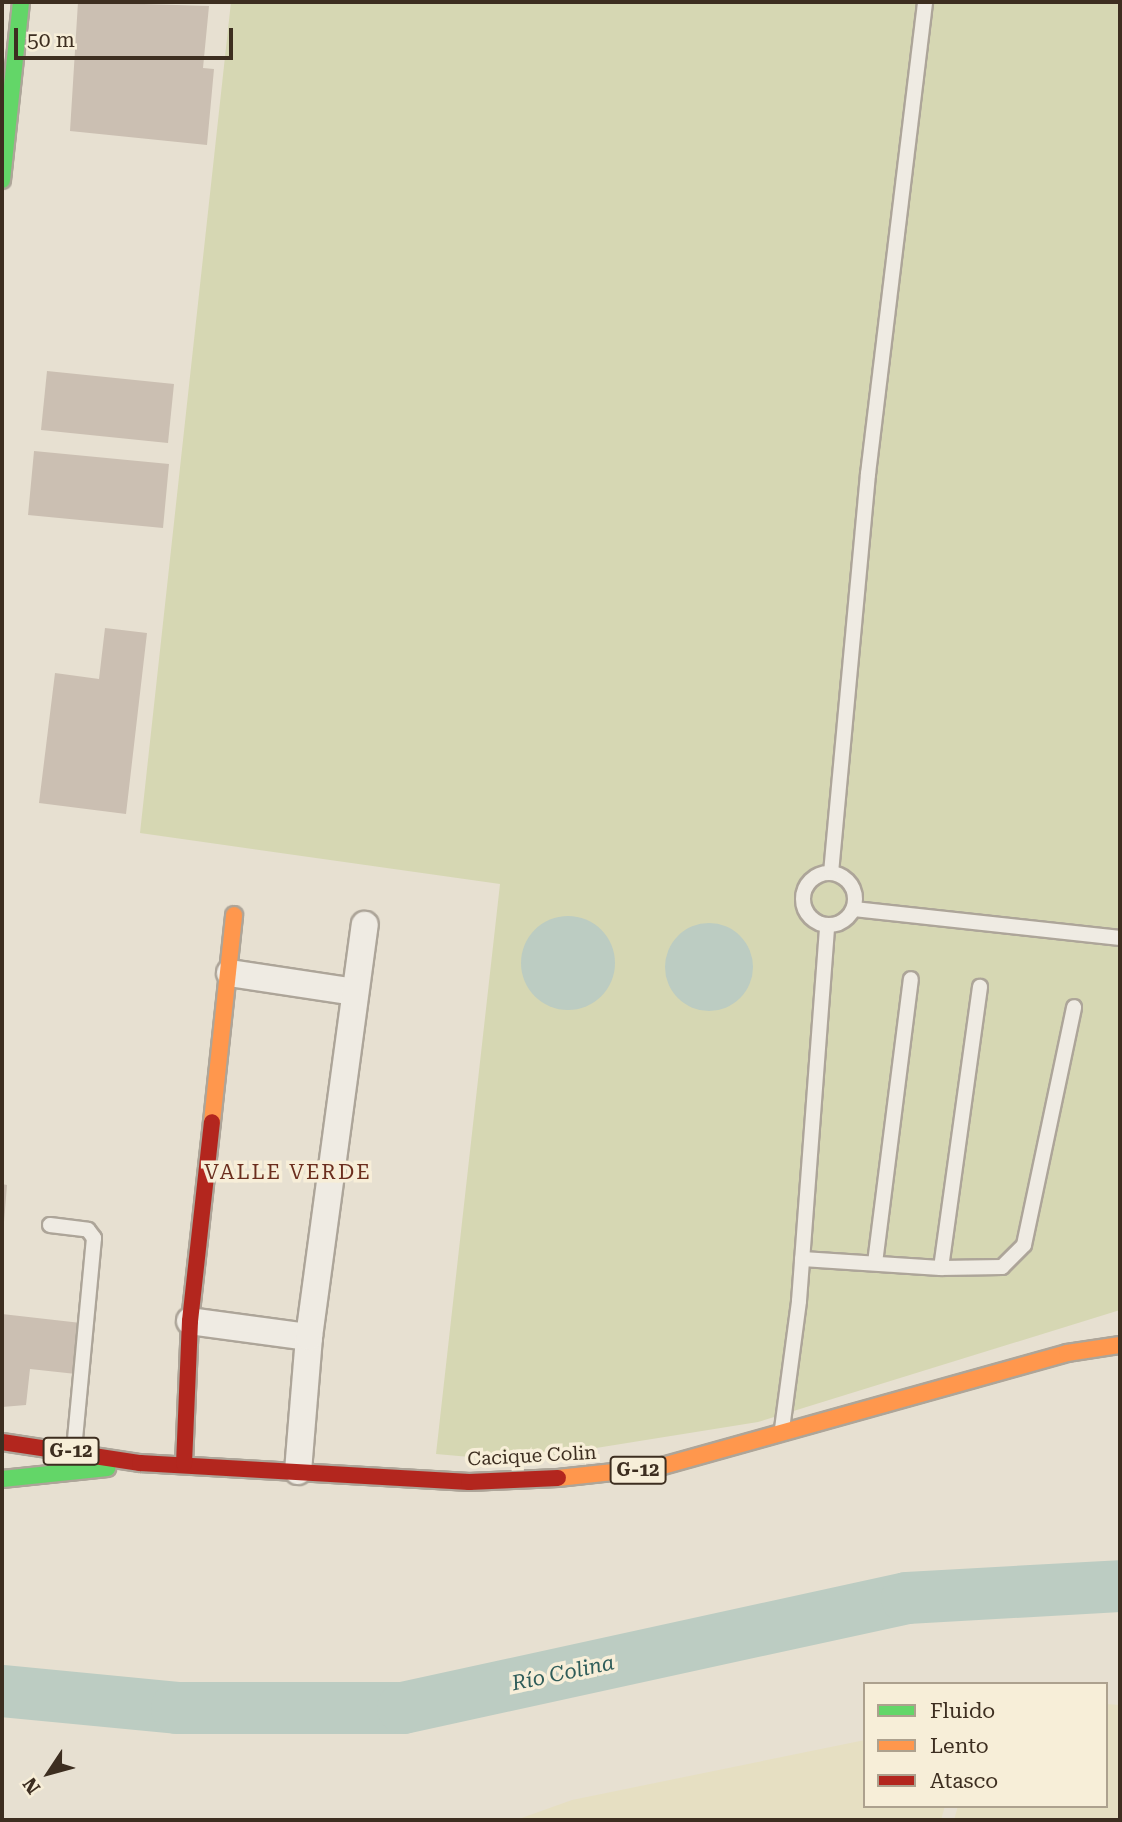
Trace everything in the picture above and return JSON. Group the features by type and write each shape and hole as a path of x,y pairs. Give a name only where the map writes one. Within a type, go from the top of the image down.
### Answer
{"main road":[{"path":"2,180 14,4"},
{"path":"184,1464 190,1321 230,973 234,915"},
{"name":"Cacique Colin","path":"140,1463 469,1482 570,1478 659,1468 1066,1353 1120,1345"},
{"name":"G-12","path":"2,1443 140,1463"},
{"name":"G-12","path":"2,1479 140,1463"}],"street":[{"path":"298,1471 309,1337 365,925"},
{"path":"230,973 355,992"},
{"path":"190,1321 309,1337"}],"lane":[{"path":"831,873 868,474 925,2"},
{"path":"831,873 852,885 854,909 842,923 827,925 808,915 803,896 812,879 831,873"},
{"path":"854,909 1120,938"},
{"path":"782,1435 802,1259 827,925"},
{"path":"875,1263 911,979"},
{"path":"941,1268 980,987"},
{"path":"802,1259 941,1268 1002,1267 1024,1245 1073,1007"},
{"path":"50,1225 89,1230 94,1238 74,1452"}],"shaded area":[{"path":"568,916 586,920 601,930 611,945 615,963 611,981 601,996 586,1006 568,1010 550,1006 535,996 525,981 521,963 525,945 535,930 550,920"},
{"path":"709,923 726,926 740,936 750,950 753,967 750,984 740,998 726,1008 709,1011 692,1008 678,998 668,984 665,967 668,950 678,936 692,926"},
{"path":"1108,1704 1120,1705 1120,1820 954,1820 957,1808 1108,1808"},
{"path":"863,1740 863,1808 944,1808 941,1820 516,1820 572,1800"}],"green space":[{"path":"231,2 1120,2 1120,1310 758,1422 515,1461 436,1454 500,884 140,833"}],"building":[{"path":"78,2 209,6 203,68 214,69 207,145 70,131"},
{"path":"47,371 174,384 168,443 41,430"},
{"path":"34,451 169,464 163,528 28,515"},
{"path":"105,628 147,633 126,814 39,803 55,673 99,679"},
{"path":"2,1184 7,1185 4,1222 2,1222"},
{"path":"2,1314 81,1323 76,1374 30,1369 26,1405 2,1407"}],"waterway":[{"name":"Río Colina","path":"2,1691 177,1708 403,1708 907,1598 1120,1586"}],"traffic: fast":[{"path":"2,180 21,2"},
{"path":"2,1479 107,1468"}],"traffic: slow":[{"path":"212,1122 234,915"},
{"path":"558,1478 659,1467 1067,1353 1120,1345"}],"traffic: jam":[{"path":"184,1464 190,1321 212,1122"},
{"path":"2,1442 140,1463 469,1482 558,1478"}],"district":[{"name":"VALLE VERDE","path":"288,1172"}]}
